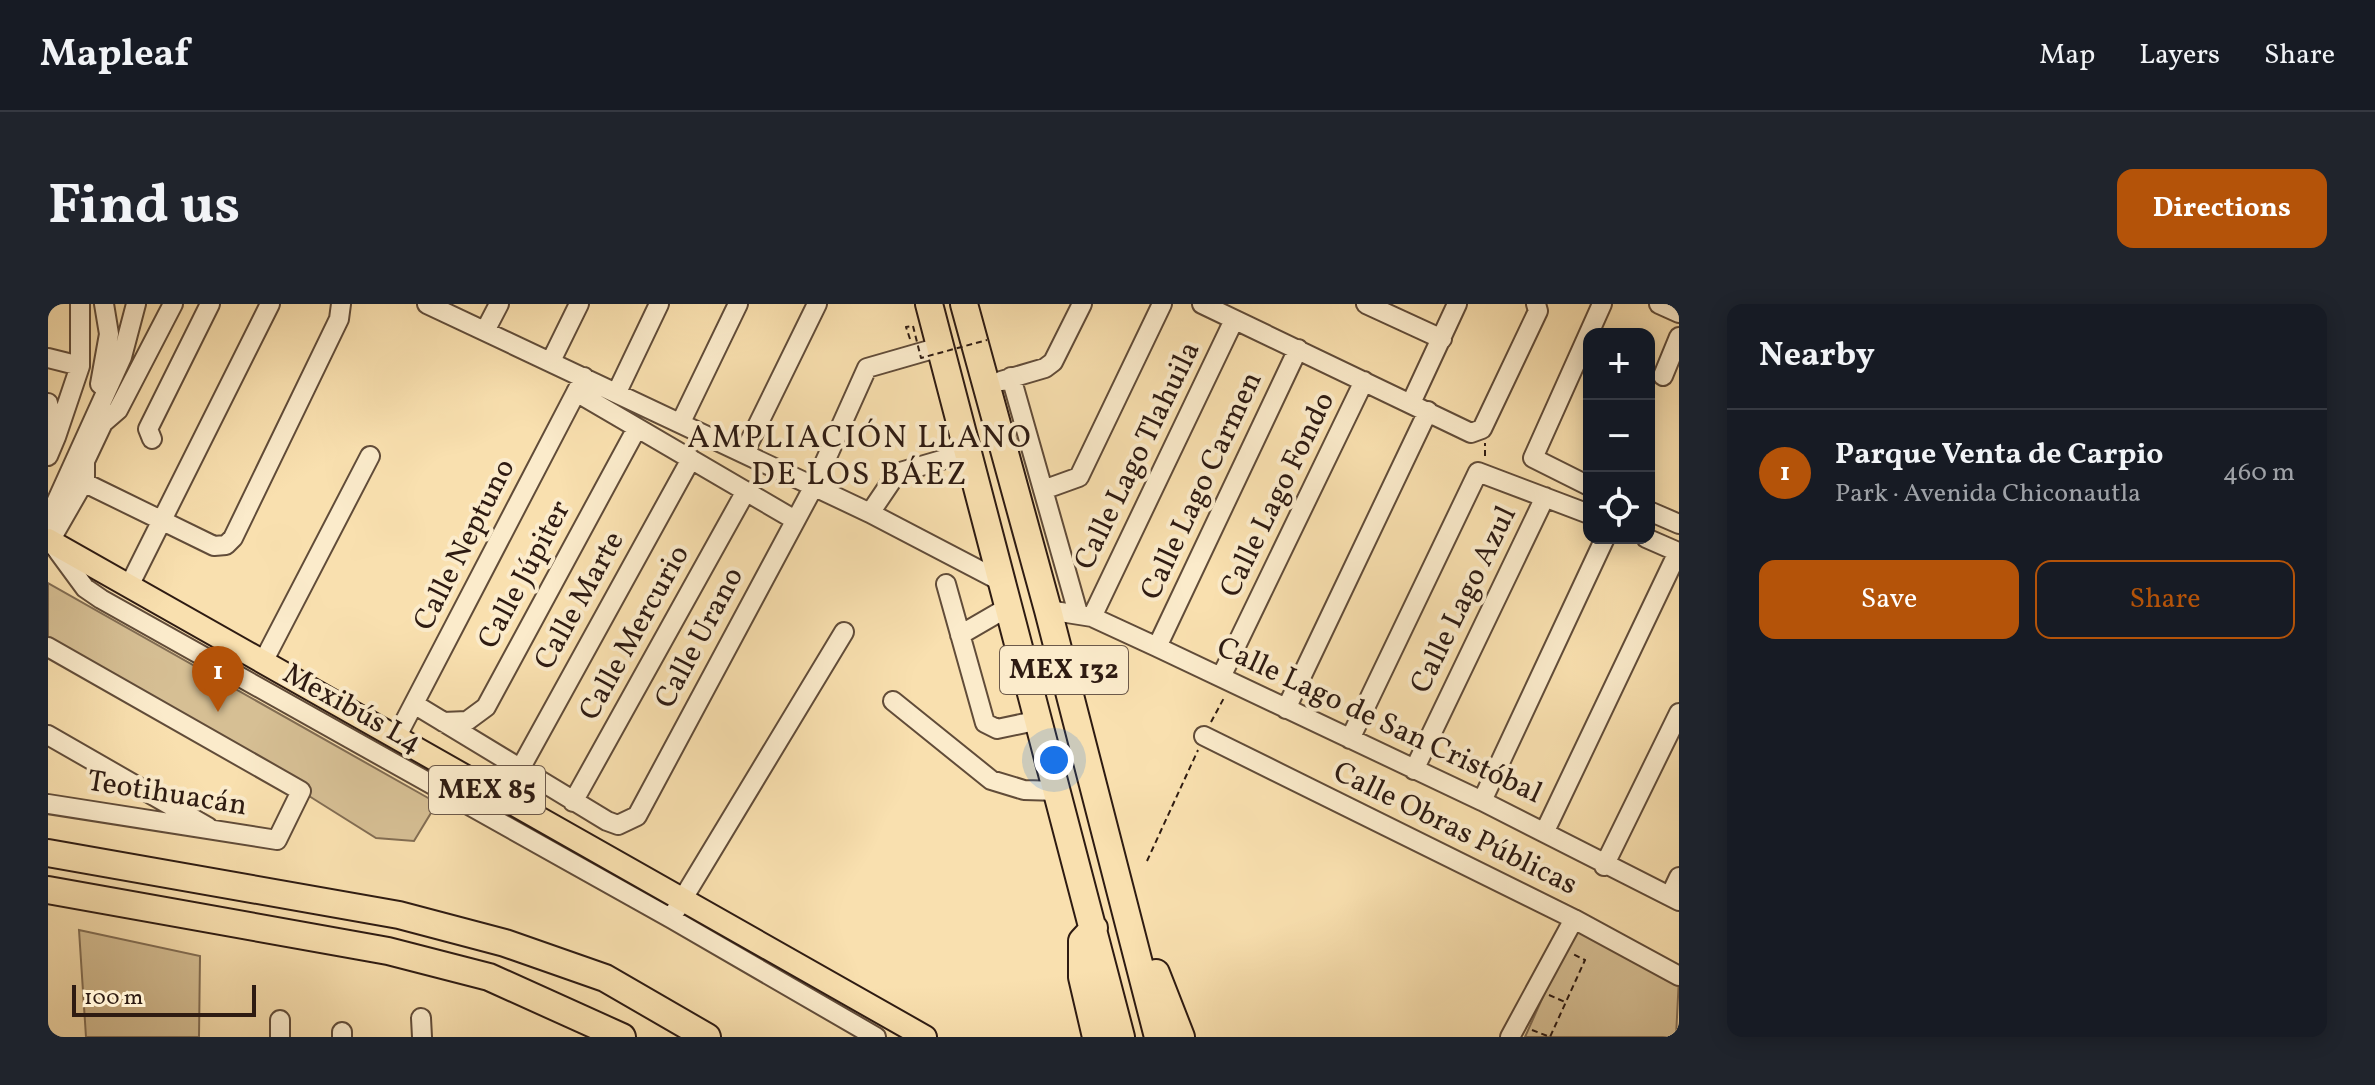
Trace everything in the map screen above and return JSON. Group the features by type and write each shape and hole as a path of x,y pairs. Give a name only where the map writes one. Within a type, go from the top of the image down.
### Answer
{"highway":[{"name":"MEX 132","path":"929,304 1121,1037"},
{"name":"MEX 132","path":"965,305 986,385 1021,466 1028,538 1158,1037"},
{"path":"48,853 399,915 505,943 605,978 707,1037"},
{"path":"48,890 388,951 489,977 622,1037"},
{"path":"1130,922 1158,978 1181,1037"},
{"path":"1094,928 1082,941 1081,963 1096,1037"}],"main road":[{"name":"MEX 85","path":"50,540 536,817 674,915 925,1037"}],"street":[{"path":"48,456 80,366 80,304"},
{"path":"48,499 100,383 109,334 104,304"},
{"path":"50,540 122,357 136,304"},
{"path":"50,540 83,482 85,461 103,423 118,410 173,304"},
{"path":"152,439 148,429 210,304"},
{"path":"129,586 164,522 270,304"},
{"path":"83,482 214,546 226,545 233,538 339,319 341,304"},
{"path":"427,304 551,361 637,428 795,520"},
{"path":"485,331 499,304"},
{"path":"551,361 579,304"},
{"path":"617,392 659,304"},
{"path":"681,422 738,304"},
{"path":"744,453 817,304"},
{"path":"986,385 1045,368 1053,362 1082,304"},
{"path":"1043,490 1079,477 1162,304"},
{"path":"1202,304 1471,433 1478,433 1537,305"},
{"path":"1366,304 1442,339"},
{"path":"1286,709 1420,407 1457,304"},
{"path":"1583,483 1533,458 1602,304"},
{"path":"1659,304 1679,313"},
{"name":"Calle Lago Tlahuila","path":"1085,615 1234,320"},
{"path":"1663,376 1679,337"},
{"name":"Calle Urano","path":"573,802 618,825 637,816 814,486 867,368 940,347"},
{"name":"Calle Lago Carmen","path":"1157,647 1298,349"},
{"path":"48,358 80,366"},
{"path":"1011,377 1021,466 1043,490 1049,516 1085,615"},
{"name":"Calle Lago Fondo","path":"1226,680 1364,381"},
{"path":"580,385 617,392 870,513 1007,595 960,635"},
{"name":"Calle Neptuno","path":"396,738 580,385"},
{"path":"48,403 56,437"},
{"name":"Calle Júpiter","path":"443,722 467,721 486,707 637,428"},
{"path":"870,513 897,473 969,452"},
{"path":"263,662 370,456"},
{"name":"Calle Marte","path":"519,771 691,459"},
{"path":"1350,739 1478,472 1583,512"},
{"name":"Calle Mercurio","path":"573,802 746,491"},
{"name":"Calle Lago Azul","path":"1414,770 1545,497"},
{"path":"1655,514 1679,524"},
{"path":"1028,538 1049,516"},
{"name":"Mexibús L4","path":"50,540 85,588 101,599 674,915 876,1037"},
{"path":"1545,831 1678,552 1655,542"},
{"path":"1482,801 1602,544"},
{"path":"946,584 985,723 997,729 1040,720"},
{"name":"Calle Lago de San Cristóbal","path":"1048,610 1085,615 1157,647 1545,831 1604,866 1674,898"},
{"path":"674,915 844,632"},
{"name":"Teotihuacán","path":"48,647 301,791 277,840 48,804"},
{"path":"893,701 991,780 1024,790 1059,791"},
{"path":"414,704 573,802"},
{"path":"1604,866 1679,713"},
{"path":"48,735 214,830"},
{"name":"Calle Obras Públicas","path":"1204,736 1574,919 1679,976"},
{"path":"536,817 541,783"},
{"path":"1674,898 1679,877"},
{"path":"1513,1030 1574,919"},
{"path":"421,1018 422,1037"}],"path":[{"path":"906,327 913,326 921,358 987,340"},
{"path":"1478,433 1486,445 1478,472"},
{"path":"1147,861 1226,680"},
{"path":"1513,1030 1550,1037 1585,960 1558,947"}],"shaded area":[{"path":"48,583 437,803 414,841 376,838 301,791 48,648"},
{"path":"1575,925 1679,977 1676,1037 1525,1037"},
{"path":"79,930 200,956 199,1037 86,1037"}],"place":[{"name":"Parque Venta de Carpio","path":"218,712"}],"district":[{"name":"AMPLIACIÓN LLANO DE LOS BÁEZ","path":"860,458"}]}
